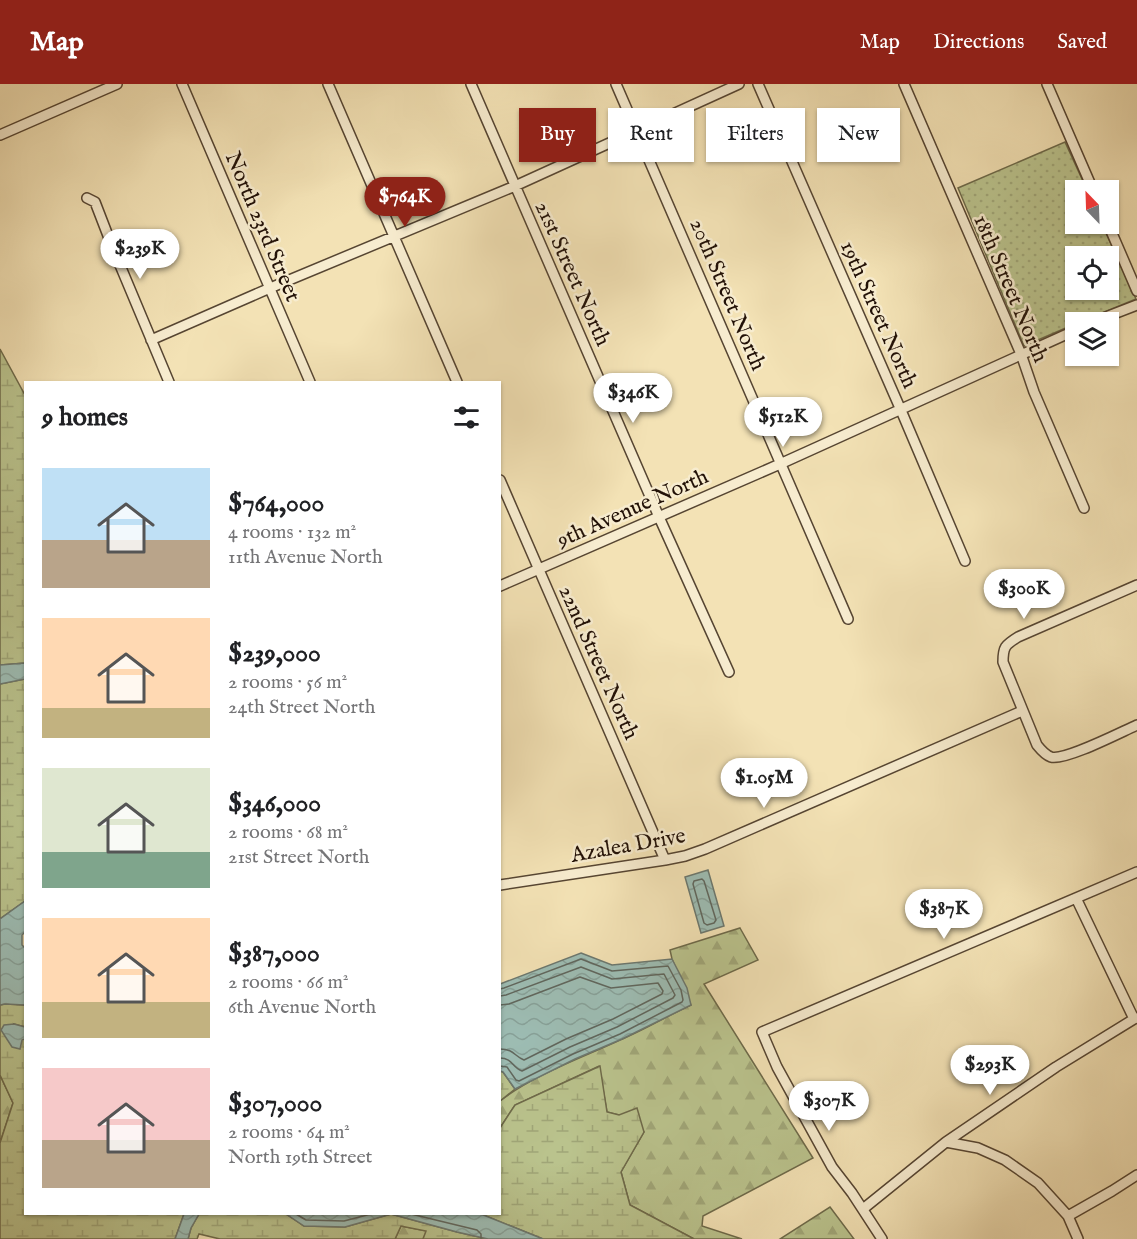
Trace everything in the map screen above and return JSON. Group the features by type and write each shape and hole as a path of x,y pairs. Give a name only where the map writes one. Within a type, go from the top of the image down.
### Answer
{"street":[{"path":"0,135 117,84"},
{"name":"North 23rd Street","path":"182,84 310,381"},
{"path":"328,84 457,381"},
{"name":"21st Street North","path":"471,84 659,517 729,672"},
{"name":"20th Street North","path":"616,84 627,108"},
{"path":"687,108 739,84"},
{"name":"19th Street North","path":"758,84 965,561"},
{"name":"18th Street North","path":"904,84 1021,354 1034,392 1084,508"},
{"path":"1047,84 1089,180"},
{"path":"151,340 515,186 608,144"},
{"name":"20th Street North","path":"650,162 848,619"},
{"path":"87,198 95,202 111,246 169,381"},
{"path":"1112,234 1137,291"},
{"path":"1119,312 1137,305"},
{"name":"9th Avenue North","path":"501,586 780,464 1065,335"},
{"name":"22nd Street North","path":"501,482 665,860"},
{"path":"1137,585 1018,637 1006,644 1003,654 1003,662 1022,711 1043,753 1060,758 1137,725"},
{"name":"Azalea Drive","path":"501,885 685,856 1022,711"},
{"path":"882,1239 832,1167 777,1067 762,1032 1137,872"},
{"path":"863,1209 946,1142 1056,1067 1135,1019 1076,898"},
{"path":"946,1142 978,1148 1005,1160 1038,1183 1068,1216 1078,1239"},
{"path":"1068,1216 1137,1175"}],"green space":[{"path":"1065,142 1082,180 1065,180 1065,234 1107,234 1112,246 1065,246 1065,300 1119,300 1119,262 1136,299 1104,312 1065,312 1065,328 1024,346 958,188"},
{"path":"0,349 24,393 24,663 0,665"},
{"path":"24,679 24,902 0,919 0,684"},
{"path":"740,928 758,960 704,984 813,1158 703,1216 702,1226 742,1239 694,1239 630,1205 621,1172 644,1132 619,1115 607,1112 599,1066 515,1105 501,1126 501,1100 514,1091 691,1005 670,950"},
{"path":"0,1005 24,1005 24,1027 14,1024 24,1039 24,1215 184,1215 175,1239 0,1239 0,1143 13,1103 0,1075"},
{"path":"600,1066 607,1112 619,1115 637,1108 644,1132 621,1172 630,1205 694,1239 543,1239 483,1215 501,1215 501,1126 515,1105"},
{"path":"501,1071 503,1072 515,1089 501,1100"},
{"path":"0,1075 13,1103 0,1143"},
{"path":"830,1207 854,1239 780,1239"},
{"path":"198,1215 288,1215 304,1226 345,1227 395,1215 488,1239 423,1239 426,1231 401,1226 395,1239 220,1239 199,1234 197,1239 188,1239"},
{"path":"401,1226 427,1231 423,1239 395,1239"}],"water":[{"path":"24,663 24,679 0,684 0,665"},
{"path":"708,870 724,926 701,933 685,877"},
{"path":"24,902 22,945 24,947 24,1005 0,1005 0,919"},
{"path":"581,953 612,965 672,959 687,988 691,1005 515,1089 501,1071 501,984"},
{"path":"14,1024 24,1027 24,1039 20,1049 12,1047 1,1030 4,1025"},
{"path":"184,1215 198,1215 188,1239 175,1239"},
{"path":"288,1215 387,1215 345,1227 304,1226"},
{"path":"395,1215 483,1215 543,1239 488,1239"}]}
